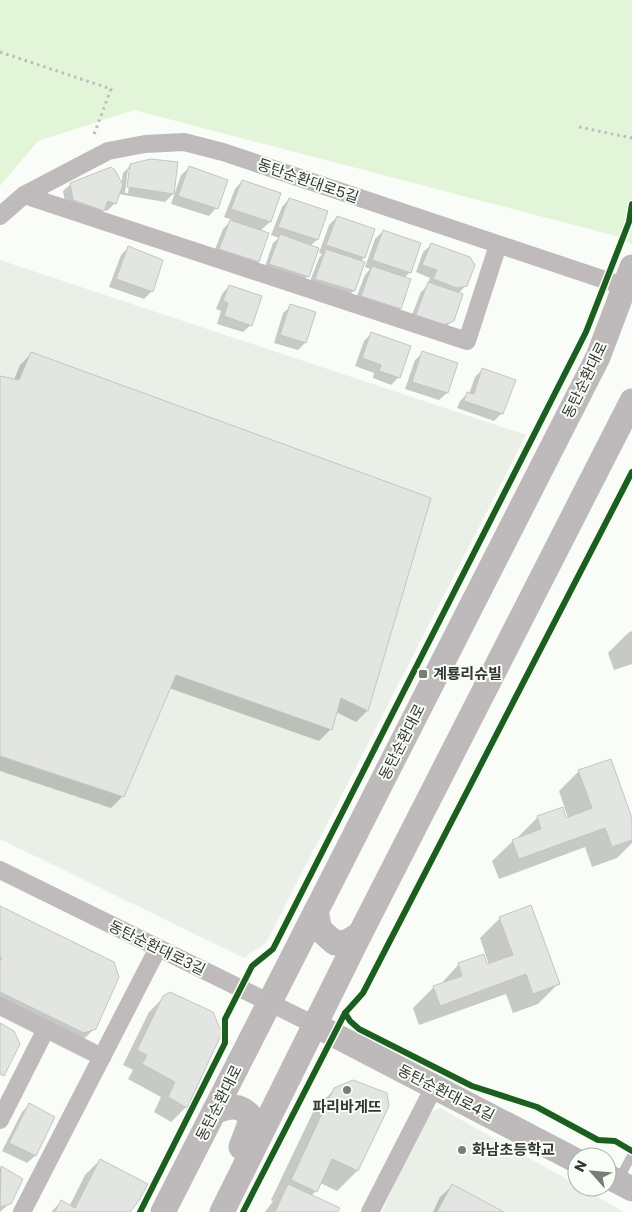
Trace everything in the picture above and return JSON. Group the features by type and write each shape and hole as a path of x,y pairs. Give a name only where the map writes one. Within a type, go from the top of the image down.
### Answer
{"main road":[{"name":"동탄순환대로","path":"163,1212 598,357 630,281"},
{"path":"222,1212 360,934 632,400"},
{"path":"316,911 320,930 335,943 347,942 360,934"},
{"name":"동탄순환대로4길","path":"315,1025 567,1156"},
{"path":"209,1212 246,1135 252,1118 238,1107 227,1107 214,1112"}],"street":[{"name":"동탄순환대로5길","path":"0,216 24,195 108,151 144,144 184,142 223,152 498,245 630,281"},
{"path":"24,195 467,341 498,245"},
{"name":"동탄순환대로3길","path":"0,870 315,1025"},
{"path":"22,1212 158,948"},
{"path":"0,1006 102,1057"},
{"path":"0,1120 46,1029"},
{"path":"370,1212 434,1087"}],"lane":[{"path":"619,1182 632,1155"}],"path":[{"path":"0,52 111,89 93,137"},
{"path":"579,128 632,138"}],"shaded area":[{"path":"0,260 526,435 266,943 244,958 0,839"},
{"name":"화남초등학교","path":"440,1108 567,1179 567,1197 598,1197 624,1212 382,1212 426,1114"}],"green space":[{"path":"0,0 632,0 632,244 616,236 134,110 38,141 0,186"}],"building":[{"path":"151,159 178,162 174,194 127,187 130,164"},
{"path":"189,166 228,180 218,209 178,196"},
{"path":"111,167 115,170 123,185 116,204 108,201 104,211 73,200 70,183"},
{"path":"242,180 281,193 271,222 231,209"},
{"path":"289,198 328,211 318,240 278,227"},
{"path":"337,216 375,229 365,258 326,245"},
{"path":"230,220 269,233 259,262 219,249"},
{"path":"383,230 421,243 411,273 372,260"},
{"path":"280,234 319,248 309,277 269,264"},
{"path":"431,243 470,257 475,265 467,286 457,288 433,279 437,270 422,265"},
{"path":"128,246 163,260 153,292 116,279"},
{"path":"326,249 365,262 355,291 315,279"},
{"path":"372,266 411,279 401,309 361,296"},
{"path":"428,282 463,294 454,321 441,326 415,317"},
{"path":"229,285 262,296 252,326 224,316 228,303 223,301"},
{"path":"290,304 316,312 306,343 280,335"},
{"path":"371,332 411,346 400,378 379,371 381,365 362,358"},
{"path":"422,351 458,363 448,393 412,382"},
{"path":"31,352 431,498 368,711 341,698 332,730 176,675 124,797 0,756 0,376 19,380"},
{"path":"482,368 516,380 503,414 464,401 467,392 474,394"},
{"path":"611,759 632,818 632,840 612,847 605,828 519,859 512,840 541,829 537,816 563,807 566,818 592,808 578,770"},
{"path":"531,905 560,984 533,994 526,974 440,1006 433,986 462,976 458,963 484,954 487,964 513,955 499,917"},
{"path":"0,906 114,962 119,977 96,1029 84,1033 0,992 0,961 2,958 0,957"},
{"path":"170,992 213,1012 222,1033 187,1108 168,1097 175,1082 142,1064 147,1055 137,1050 163,996"},
{"path":"0,1023 14,1031 20,1044 4,1076 0,1074"},
{"path":"353,1080 387,1093 389,1106 358,1171 332,1159 317,1192 291,1180 334,1088"},
{"path":"29,1103 55,1117 36,1156 9,1143"},
{"path":"100,1159 148,1184 130,1212 55,1212 61,1200 75,1208"},
{"path":"1,1166 23,1179 11,1204 0,1207"},
{"path":"288,1184 340,1208 338,1212 275,1212"},
{"path":"452,1184 504,1212 437,1212"}],"cycle path":[{"path":"140,1212 225,1043 225,1019 252,966 273,949 586,332 629,222 632,204"},
{"path":"243,1212 345,1013 363,993 632,472"},
{"path":"345,1013 350,1021 359,1029 472,1086 537,1107 598,1140 615,1141 632,1151"}],"place":[{"name":"계룡리슈빌","path":"423,674"},
{"name":"파리바게뜨","path":"347,1090"},
{"name":"화남초등학교","path":"462,1150"}]}
